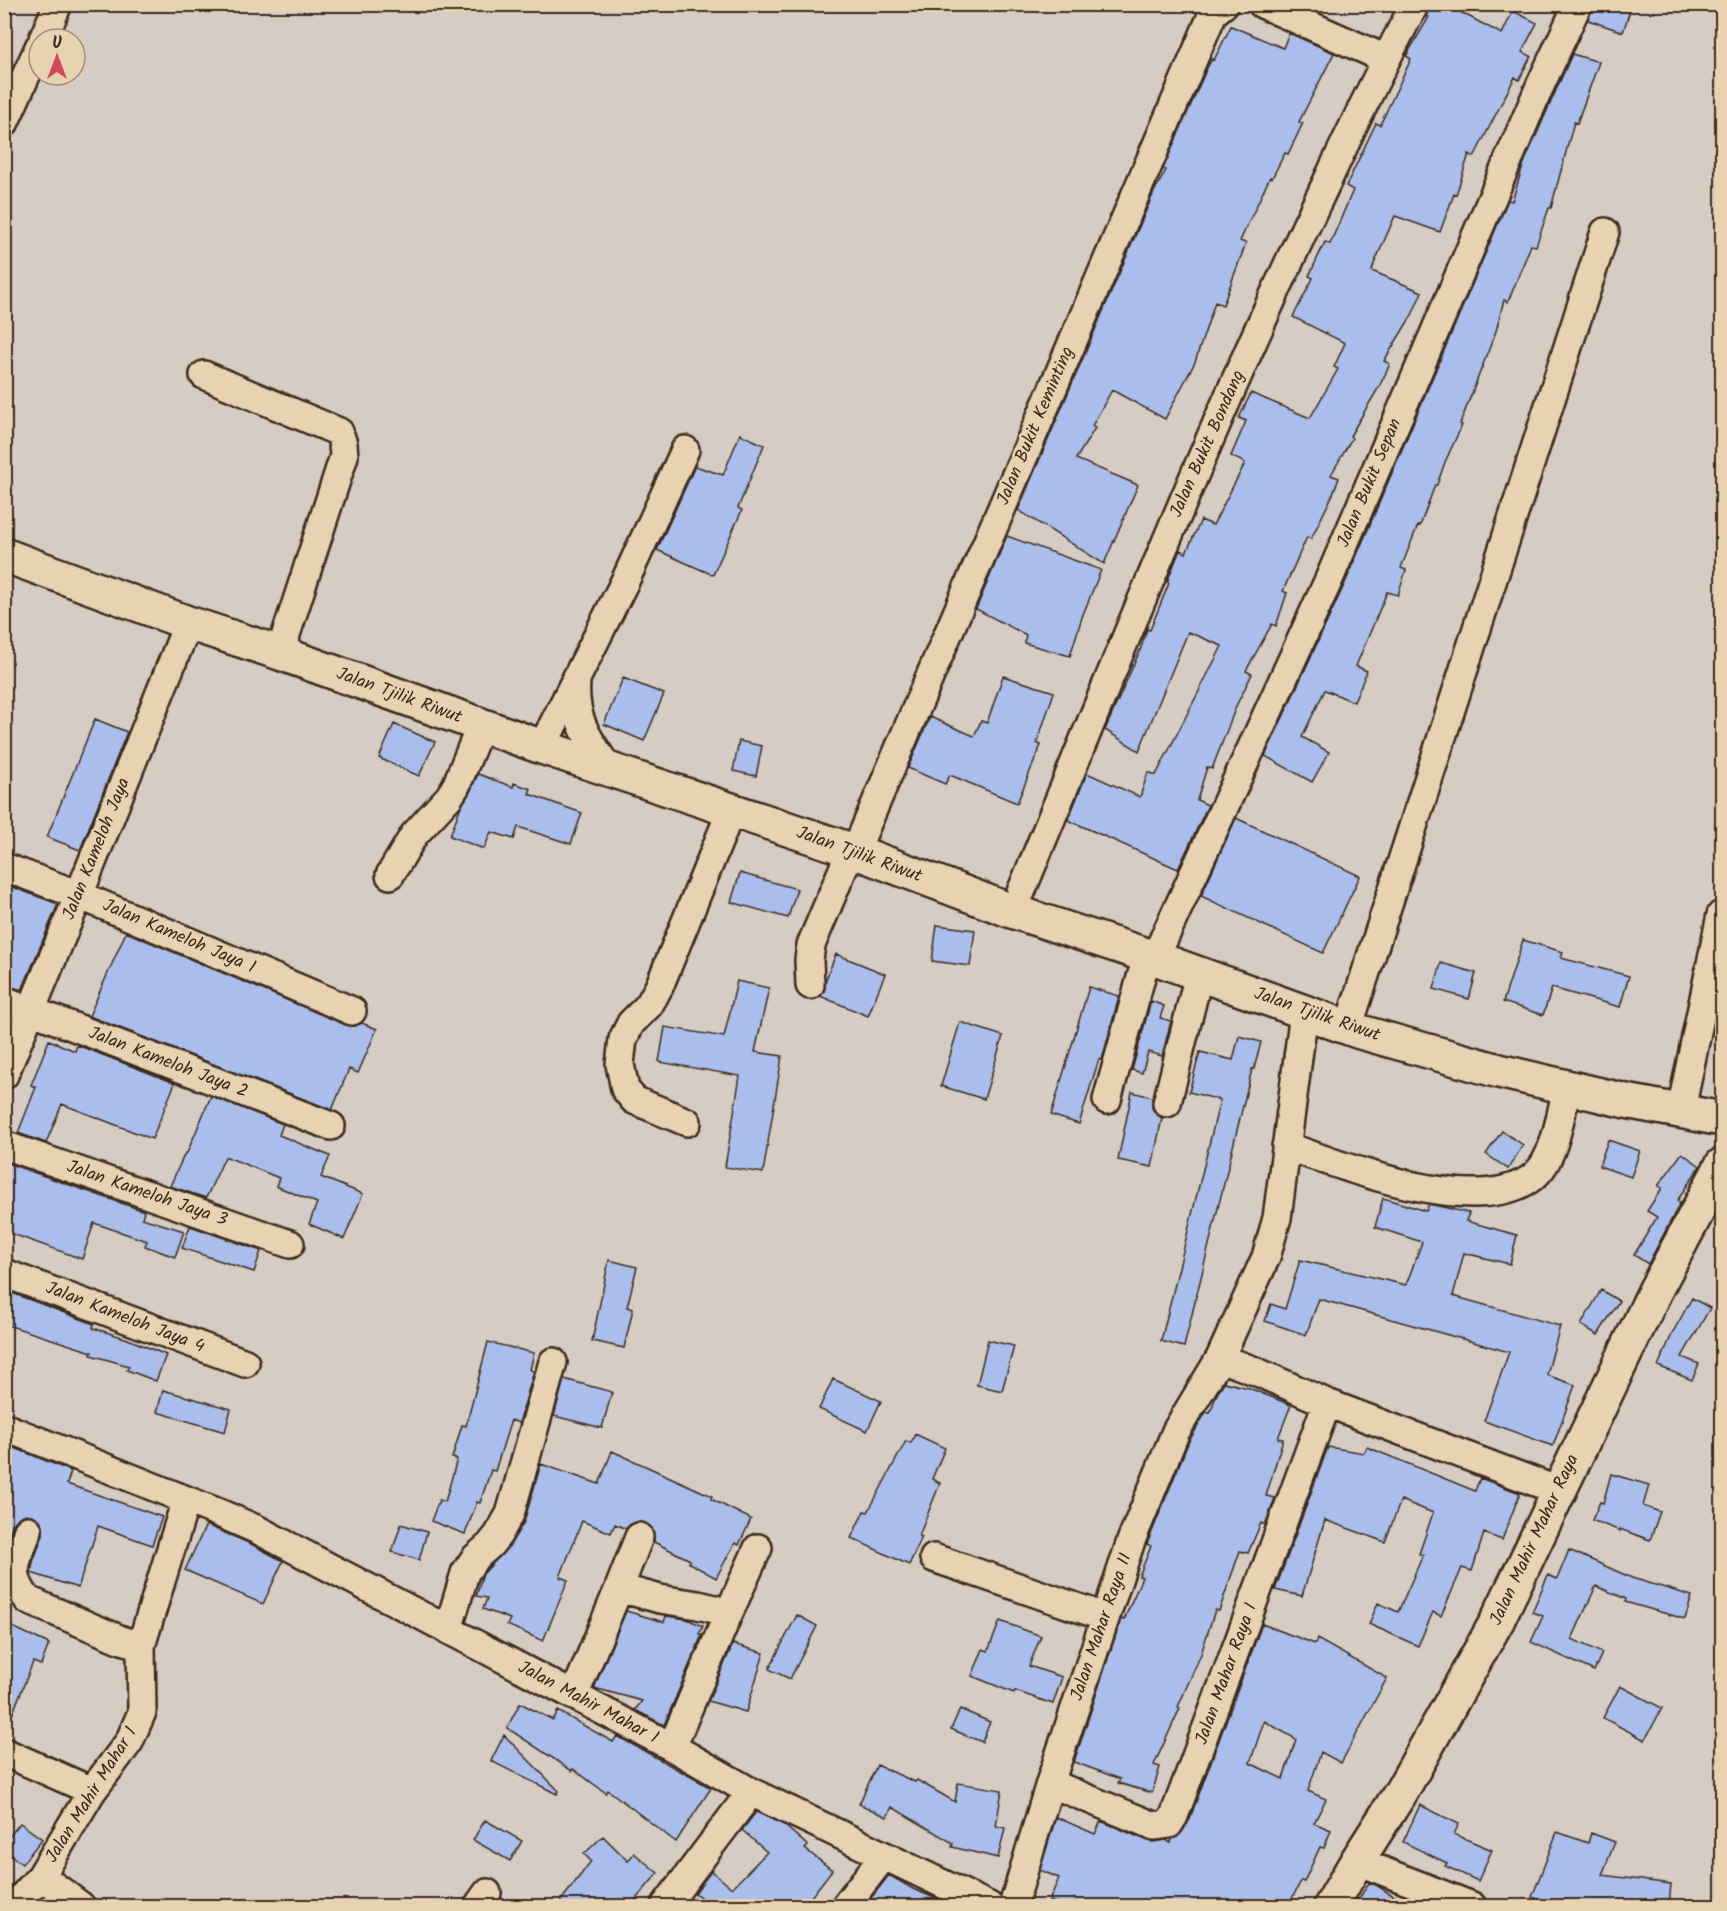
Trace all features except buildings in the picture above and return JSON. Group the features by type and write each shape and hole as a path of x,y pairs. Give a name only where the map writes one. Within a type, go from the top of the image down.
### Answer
{"main road":[{"name":"Jalan Tjilik Riwut","path":"4,555 188,623 280,653 542,747 853,851 1009,910 1151,957 1348,1028 1499,1071 1626,1101 1722,1119"},
{"name":"Jalan Mahir Mahar Raya","path":"1331,1906 1401,1792 1497,1622 1655,1291 1722,1165"}],"street":[{"path":"47,27 58,4"},
{"name":"Jalan Bukit Keminting","path":"810,985 811,945 1213,13 1224,4"},
{"path":"1262,4 1386,59"},
{"name":"Jalan Bukit Bondang","path":"1021,892 1194,472 1292,254 1415,4"},
{"name":"Jalan Bukit Sepan","path":"1107,1100 1151,957 1330,577 1577,5"},
{"path":"4,124 27,73"},
{"path":"1348,1028 1605,232"},
{"path":"204,375 339,432 343,444 344,456 280,653"},
{"path":"542,747 627,579 685,450"},
{"name":"Jalan Kameloh Jaya","path":"4,1075 80,895 188,623"},
{"path":"576,680 575,697 580,720 609,769"},
{"path":"390,875 414,835 449,797 456,786 481,725"},
{"path":"687,1122 634,1100 625,1089 620,1064 623,1039 631,1023 649,1005 659,987 731,811"},
{"name":"Jalan Kameloh Jaya 1","path":"4,867 80,895 352,1011"},
{"path":"1680,1110 1722,912"},
{"path":"1167,1103 1199,974"},
{"name":"Jalan Kameloh Jaya 2","path":"4,1000 331,1126"},
{"name":"Jalan Mahar Raya II","path":"993,1906 1050,1783 1131,1540 1176,1431 1220,1359 1272,1242 1304,1011"},
{"path":"1286,1146 1376,1177 1426,1187 1477,1194 1510,1189 1535,1175 1553,1147 1567,1087"},
{"name":"Jalan Kameloh Jaya 3","path":"4,1144 290,1244"},
{"name":"Jalan Kameloh Jaya 4","path":"4,1273 245,1363"},
{"path":"1220,1359 1255,1371 1326,1403 1559,1491"},
{"path":"448,1630 465,1573 475,1558 498,1535 510,1514 553,1362"},
{"name":"Jalan Mahar Raya I","path":"1050,1783 1154,1826 1168,1824 1174,1816 1326,1403"},
{"name":"Jalan Mahir Mahar 1","path":"4,1427 258,1530 751,1792 883,1857 993,1906"},
{"name":"Jalan Mahir Mahar 1","path":"14,1906 41,1876 92,1791 129,1742 142,1712 141,1646 186,1500"},
{"path":"28,1530 16,1563 14,1576 28,1600 119,1639 141,1646"},
{"path":"574,1696 639,1538"},
{"path":"672,1748 758,1548"},
{"path":"934,1558 1105,1617"},
{"path":"619,1588 660,1599 715,1609 727,1617"},
{"path":"4,1752 92,1791"},
{"path":"665,1906 751,1792"},
{"path":"845,1906 883,1857"},
{"path":"1357,1861 1472,1906"},
{"path":"41,1876 81,1906"}]}
